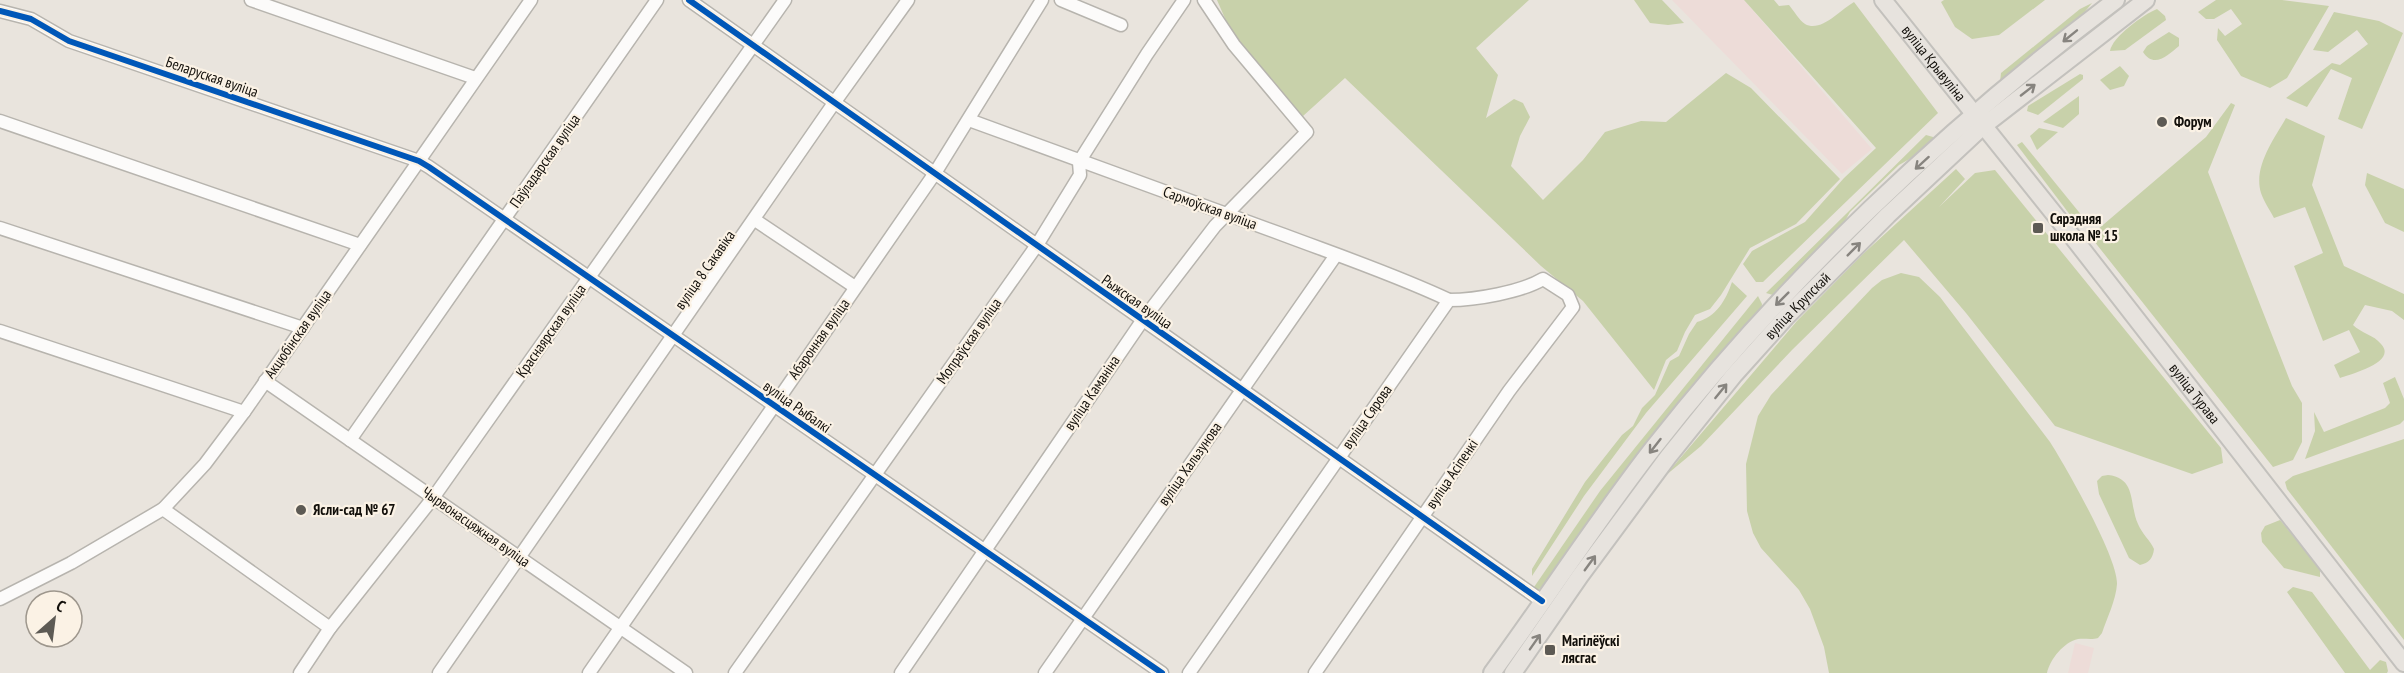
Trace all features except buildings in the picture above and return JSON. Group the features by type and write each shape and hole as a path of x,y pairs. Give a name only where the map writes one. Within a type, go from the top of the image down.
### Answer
{"main road":[{"name":"вуліца Крывуліна","path":"1882,0 1978,121"},
{"name":"вуліца Крупскай","path":"1492,673 1654,447 1775,306 1873,208 1978,121 2116,0"},
{"name":"вуліца Крупскай","path":"1514,673 1624,515 1734,375 1786,317 1978,121 2146,0"},
{"name":"вуліца Турава","path":"1978,121 2075,240 2404,663"}],"street":[{"path":"251,0 475,78"},
{"name":"Акцюбінская вуліца","path":"0,599 70,563 163,509 205,464 244,412 531,0"},
{"name":"Паўладарская вуліца","path":"350,440 657,0"},
{"name":"Рыжская вуліца","path":"689,0 1542,601"},
{"name":"Краснаярская вуліца","path":"300,673 330,628 433,498 785,0"},
{"name":"вуліца 8 Сакавіка","path":"444,671 834,103 908,0"},
{"name":"Абаронная вуліца","path":"589,673 934,173 1042,0"},
{"path":"1061,0 1122,25"},
{"name":"Мопраўская вуліца","path":"735,673 1037,245 1080,175 1079,162 1184,0"},
{"name":"вуліца Каманіна","path":"901,673 1142,321 1215,226 1307,132 1234,45 1204,0"},
{"name":"Беларуская вуліца","path":"0,12 32,19 69,41 419,161"},
{"name":"Сармоўская вуліца","path":"969,120 1079,162 1227,214 1416,285 1449,300"},
{"path":"0,121 360,245"},
{"name":"вуліца Рыбалкі","path":"419,161 1162,673"},
{"path":"755,219 855,287"},
{"path":"0,228 303,328"},
{"name":"вуліца Хальзунова","path":"1044,673 1336,255"},
{"name":"вуліца Асіпенкі","path":"1315,673 1509,391 1573,307 1568,295 1544,279 1534,285 1467,300 1449,300"},
{"name":"вуліца Сярова","path":"1189,673 1449,300"},
{"path":"0,331 244,412"},
{"name":"Чырвонасцяжная вуліца","path":"265,381 686,673"},
{"path":"163,509 330,628"}],"shaded area":[{"path":"1672,0 1744,0 1872,149 1842,174"},
{"path":"2075,643 2094,648 2088,673 2068,673"}],"green space":[{"path":"1217,0 1529,0 1476,48 1498,75 1486,118 1514,99 1523,103 1530,117 1520,136 1511,166 1543,200 1583,160 1605,132 1641,121 1666,122 1726,73 1751,88 1840,179 1796,224 1750,248 1710,309 1695,315 1677,351 1666,360 1654,390 1583,301 1541,266 1345,78 1303,116 1240,53"},
{"path":"1634,0 1662,0 1684,23 1668,25 1650,23"},
{"path":"1744,0 1774,0 1779,6 1789,5 1805,24 1811,26 1824,23 1854,2 1938,113 1763,282 1756,282 1743,264 1752,251 1805,222 1844,178 1876,148"},
{"path":"1944,0 2045,0 1999,35 1972,39 1955,27 1941,2"},
{"path":"2216,0 2282,0 2329,6 2287,78 2270,88 2241,76 2217,40 2218,28 2225,36 2242,24 2231,9 2214,19 2206,19 2198,12"},
{"path":"2092,3 2075,24 2000,82 2001,73 2080,9"},
{"path":"2157,9 2166,20 2125,50 2110,51 2122,33"},
{"path":"2334,12 2379,21 2403,33 2362,129 2338,119 2352,78 2331,69 2307,107 2286,98 2332,63 2340,65 2368,44 2357,30 2328,52 2313,50"},
{"path":"2169,32 2179,38 2179,46 2161,59 2152,60 2147,57 2143,52 2147,46"},
{"path":"2120,66 2129,76 2124,86 2110,90 2100,80"},
{"path":"2080,74 2083,75 2083,79 2038,115 2027,111 2028,106"},
{"path":"2079,96 2079,114 2063,128 2043,122"},
{"path":"2231,103 2235,105 2208,172 2292,386 2302,403 2302,442 2293,460 2273,467 2090,236 2206,137"},
{"path":"2286,118 2325,136 2312,185 2344,266 2404,294 2404,320 2392,311 2365,305 2353,325 2381,344 2385,350 2383,356 2371,366 2340,378 2334,365 2360,352 2349,330 2323,341 2294,266 2323,253 2305,207 2274,218 2261,193 2259,183 2262,163"},
{"path":"2039,128 2058,132 2037,150 2030,136"},
{"path":"1926,135 1933,137 1934,140 1927,149 1899,165 1850,212 1841,228 1779,291 1773,295 1766,293"},
{"path":"2022,142 2087,222 2080,228 2017,145"},
{"path":"1956,169 1965,179 1939,207 1975,173 1995,170 2221,448 2223,463 2192,474 2055,426 1966,313 1904,240 1792,350 1701,446 1665,476 1797,321 1863,254"},
{"path":"2367,173 2404,189 2404,232 2385,223 2365,185"},
{"path":"1901,273 1919,277 1940,297 2050,442 2090,513 2109,554 2117,584 2102,633 2098,638 2078,639 2063,647 2054,657 2047,673 1829,673 1824,647 1810,609 1799,590 1761,548 1753,533 1747,511 1746,464 1758,416 1771,395 1872,288 1882,280"},
{"path":"1732,282 1747,296 1646,413 1584,496 1532,576 1532,569 1585,482 1622,435 1633,426 1642,408 1655,395 1670,361 1679,356 1697,322 1710,316 1719,307"},
{"path":"1758,296 1762,304 1761,312 1545,584 1537,591 1532,590 1600,491"},
{"path":"2395,377 2404,399 2404,420 2400,424 2305,459 2315,431 2314,412 2324,432 2385,408 2390,403 2383,383"},
{"path":"2404,439 2404,640 2287,489 2285,482 2293,476"},
{"path":"2108,475 2124,481 2128,487 2135,517 2154,549 2153,555 2146,563 2140,565 2129,558 2099,494 2097,481 2102,476"},
{"path":"2280,520 2320,568 2320,577 2284,568 2262,542 2261,533 2265,526"},
{"path":"2293,587 2312,592 2370,670 2380,660 2386,662 2387,673 2345,673 2287,592"}],"cycle path":[{"path":"689,0 1542,601"},
{"path":"0,11 31,19 69,41 419,161 1162,673"}],"place":[{"name":"Форум","path":"2162,122"},
{"name":"Сярэдняя школа № 15","path":"2038,228"},
{"name":"Ясли-сад № 67","path":"301,510"},
{"name":"Магілёўскі лясгас","path":"1550,650"}]}
